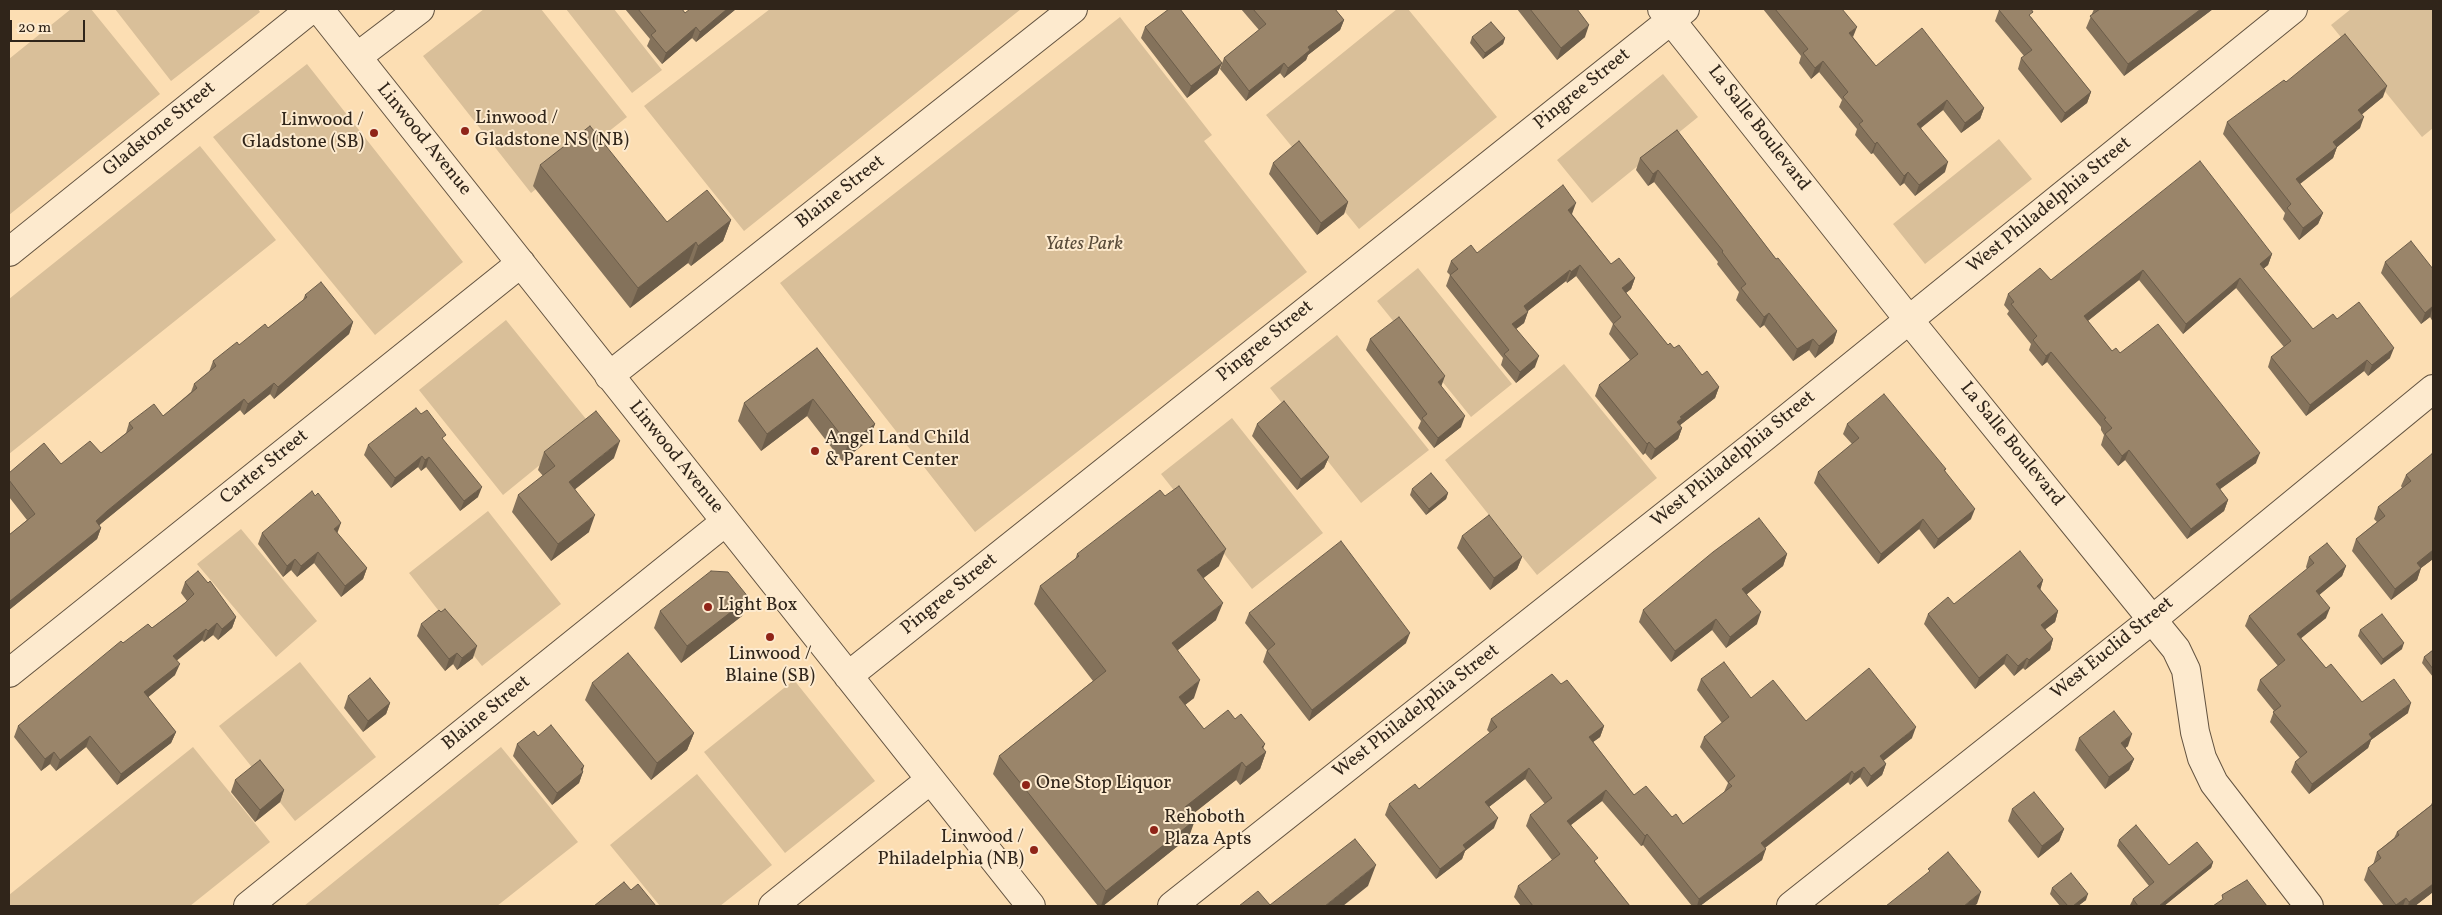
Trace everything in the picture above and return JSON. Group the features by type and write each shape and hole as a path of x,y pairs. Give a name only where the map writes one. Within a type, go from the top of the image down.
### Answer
{"street":[{"name":"Gladstone Street","path":"9,252 311,9"},
{"name":"Linwood Avenue","path":"319,9 1031,906"},
{"path":"357,57 420,9"},
{"name":"Blaine Street","path":"609,376 1073,9"},
{"name":"West Philadelphia Street","path":"1172,906 1909,320 2293,9"},
{"name":"La Salle Boulevard","path":"1673,13 1909,320 2176,649 2186,670 2195,732 2202,758 2214,783 2308,906"},
{"name":"Pingree Street","path":"848,676 1673,13"},
{"name":"Carter Street","path":"9,673 521,263"},
{"name":"West Euclid Street","path":"1791,906 2152,619 2433,389"},
{"name":"Blaine Street","path":"248,906 725,522"},
{"path":"773,906 930,780"}],"green space":[{"path":"71,9 91,9 160,94 9,215 9,59"},
{"path":"115,9 258,9 260,12 171,81"},
{"path":"484,9 541,9 627,117 531,193 423,56"},
{"path":"566,9 614,9 662,70 632,93"},
{"path":"770,9 1021,9 744,231 644,106"},
{"path":"1397,9 1408,9 1497,117 1359,229 1266,115"},
{"path":"2351,9 2433,9 2433,128 2422,137 2331,25"},
{"name":"Yates Park","path":"1120,17 1212,135 1204,141 1307,272 975,532 780,283"},
{"path":"307,64 463,262 375,335 213,137"},
{"path":"1663,74 1698,117 1592,203 1557,160"},
{"path":"1999,139 2032,179 1925,264 1893,224"},
{"path":"200,146 276,240 9,454 9,299"},
{"path":"1418,268 1512,384 1471,417 1377,301"},
{"path":"506,320 590,424 503,495 419,390"},
{"path":"1337,335 1429,450 1361,503 1270,388"},
{"path":"1564,364 1657,478 1537,575 1445,460"},
{"path":"1232,418 1323,533 1252,589 1161,474"},
{"path":"488,511 561,604 482,666 409,573"},
{"path":"241,529 317,621 276,657 197,564"},
{"path":"300,662 376,757 295,821 219,726"},
{"path":"794,680 875,781 785,853 704,752"},
{"path":"193,747 270,842 190,906 9,906 9,895"},
{"path":"501,747 578,842 497,906 304,906"},
{"path":"697,774 772,865 720,906 660,906 610,845"}],"building":[{"path":"638,9 682,9 685,13 690,9 727,9 700,32 696,27 666,53 651,35 656,31"},
{"path":"1169,9 1180,9 1222,63 1191,86 1145,27"},
{"path":"1253,9 1335,9 1344,20 1308,47 1310,50 1288,68 1284,63 1249,91 1224,58 1266,24"},
{"path":"1530,9 1577,9 1589,25 1561,48"},
{"path":"1775,9 1842,9 1857,27 1849,33 1876,66 1922,28 1984,108 1965,123 1947,100 1917,124 1948,162 1919,185 1908,172 1904,176 1877,142 1875,144 1859,124 1863,121 1843,97 1848,92 1823,61 1815,68 1803,53 1808,49"},
{"path":"2000,9 2031,9 2033,12 2029,15 2091,92 2065,113 2021,58 2032,50"},
{"path":"2100,9 2201,9 2128,64 2090,16"},
{"path":"1491,22 1505,38 1485,53 1472,37"},
{"path":"2345,34 2387,86 2358,110 2364,117 2333,142 2337,147 2296,179 2323,213 2303,228 2287,208 2291,204 2227,122 2284,80 2286,82"},
{"path":"590,126 667,222 707,190 731,220 698,246 696,242 638,288 540,165"},
{"path":"1677,130 1776,259 1778,258 1837,331 1819,346 1813,339 1797,349 1769,313 1764,317 1741,288 1746,284 1723,251 1658,170 1653,174 1640,158"},
{"path":"1299,141 1348,202 1321,223 1273,163"},
{"path":"2200,161 2272,254 2260,264 2313,329 2333,314 2337,319 2359,302 2394,348 2372,365 2367,360 2310,405 2271,357 2291,341 2240,278 2186,324 2143,270 2084,316 2112,351 2116,348 2120,353 2158,324 2260,453 2216,484 2228,500 2191,529 2129,450 2122,456 2105,434 2112,428 2104,419 2106,418 2051,352 2046,356 2033,340 2037,336 2011,304 2014,302 2008,294 2040,268 2051,280"},
{"path":"1563,185 1576,203 1568,210 1611,264 1619,258 1635,278 1622,288 1668,345 1670,343 1674,348 1679,345 1702,375 1707,371 1719,387 1680,417 1682,418 1677,422 1682,428 1655,449 1649,442 1647,444 1599,385 1638,354 1613,324 1621,317 1580,265 1571,272 1570,270 1524,306 1528,312 1512,324 1539,356 1520,372 1504,354 1509,350 1450,275 1458,269 1451,261 1471,245 1477,253"},
{"path":"2411,241 2433,269 2433,306 2425,313 2385,262"},
{"path":"321,282 353,322 278,387 274,383 248,404 244,399 107,511 96,521 101,528 10,601 9,535 35,514 9,480 9,473 44,443 61,464 90,441 101,453 133,428 129,423 154,404 163,416 197,388 194,384 216,366 213,361 237,342 239,345 265,324 268,328 307,297 305,295"},
{"path":"1399,317 1445,376 1438,382 1465,416 1438,438 1422,418 1427,414 1370,339"},
{"path":"817,348 875,424 848,444 813,399 767,434 744,403"},
{"path":"1884,394 1946,469 1944,470 1975,509 1938,539 1923,519 1881,554 1818,472 1859,438 1847,424"},
{"path":"1284,401 1329,457 1301,479 1257,424"},
{"path":"416,408 421,414 427,410 446,435 442,438 482,487 464,501 429,457 425,460 422,456 395,478 368,445"},
{"path":"596,411 620,441 569,482 595,515 558,544 518,495 555,466 544,452"},
{"path":"2433,453 2433,550 2417,563 2421,568 2395,589 2356,539 2385,516 2378,507 2411,481 2406,475"},
{"path":"1431,473 1448,493 1429,509 1412,489"},
{"path":"1179,486 1226,549 1197,570 1223,603 1172,643 1200,680 1179,697 1204,729 1228,710 1235,719 1241,714 1265,744 1262,747 1266,752 1246,767 1242,762 1185,807 1195,820 1106,891 999,756 1106,671 1040,586 1079,556 1077,554 1160,490 1165,496"},
{"path":"312,491 315,496 318,493 341,523 334,529 367,568 345,586 318,552 301,566 295,559 287,566 262,533"},
{"path":"1489,515 1522,557 1494,578 1462,536"},
{"path":"1759,518 1787,554 1742,589 1761,612 1730,637 1716,619 1675,651 1643,610 1713,552"},
{"path":"1341,541 1410,633 1312,710 1267,651 1275,644 1249,613"},
{"path":"2327,543 2346,566 2316,591 2330,608 2297,634 2326,668 2331,664 2362,702 2394,679 2411,703 2369,734 2372,738 2312,784 2295,762 2307,752 2273,712 2281,706 2260,680 2285,660 2249,616 2314,563 2309,557"},
{"path":"2020,551 2043,580 2037,586 2058,611 2041,625 2053,639 2029,660 2027,658 2018,666 2007,654 1979,678 1928,614 1948,597 1954,604"},
{"path":"198,571 208,583 210,581 236,617 222,629 217,623 208,631 206,629 173,656 180,664 144,692 176,732 121,774 90,736 60,760 54,752 45,759 18,726 121,641 123,643 148,624 152,628 185,603 194,594 185,582"},
{"path":"711,571 728,572 749,598 687,646 660,611"},
{"path":"445,609 477,646 462,658 457,653 449,659 421,624 439,610 441,612"},
{"path":"2382,614 2404,643 2383,659 2360,630"},
{"path":"2433,650 2433,669 2424,657"},
{"path":"628,653 694,733 657,763 592,683"},
{"path":"1724,662 1751,698 1773,680 1806,721 1869,668 1916,727 1880,756 1886,764 1871,776 1864,767 1854,774 1852,771 1761,843 1766,849 1699,899 1647,834 1645,836 1606,790 1567,821 1598,858 1594,861 1630,906 1533,906 1518,886 1560,854 1530,815 1552,798 1529,768 1485,802 1498,818 1463,845 1466,849 1440,869 1389,804 1415,784 1419,789 1497,727 1491,719 1552,674 1561,684 1567,680 1604,726 1589,737 1634,795 1646,786 1672,817 1676,814 1683,824 1732,786 1728,782 1735,776 1704,737 1729,717 1701,679"},
{"path":"370,678 390,703 368,721 348,696"},
{"path":"2114,711 2132,734 2121,743 2134,759 2109,777 2079,738"},
{"path":"551,725 584,766 581,769 583,772 557,793 517,744 534,731 538,736"},
{"path":"260,760 284,790 260,810 235,780"},
{"path":"2034,792 2064,829 2042,846 2012,809"},
{"path":"2433,804 2433,884 2409,902 2406,898 2396,905 2368,868 2381,858 2377,852 2399,835 2397,832"},
{"path":"2136,825 2169,865 2197,842 2213,862 2159,906 2138,906 2133,899 2154,882 2119,840"},
{"path":"1355,839 1376,865 1325,906 1239,906 1258,891 1270,905"},
{"path":"1948,852 1981,892 1964,906 1886,906 1930,871 1928,869"},
{"path":"2071,873 2088,894 2073,906 2068,906 2052,888"},
{"path":"2247,880 2267,906 2213,906 2223,899 2222,895"},
{"path":"624,882 631,890 638,884 656,906 594,906"}],"place":[{"name":"Linwood / Gladstone NS (NB)","path":"465,131"},
{"name":"Linwood / Gladstone (SB)","path":"374,133"},
{"name":"Angel Land Child & Parent Center","path":"815,451"},
{"name":"Light Box","path":"708,607"},
{"name":"Linwood / Blaine (SB)","path":"770,637"},
{"name":"One Stop Liquor","path":"1026,785"},
{"name":"Rehoboth Plaza Apts","path":"1154,830"},
{"name":"Linwood / Philadelphia (NB)","path":"1034,850"}]}
